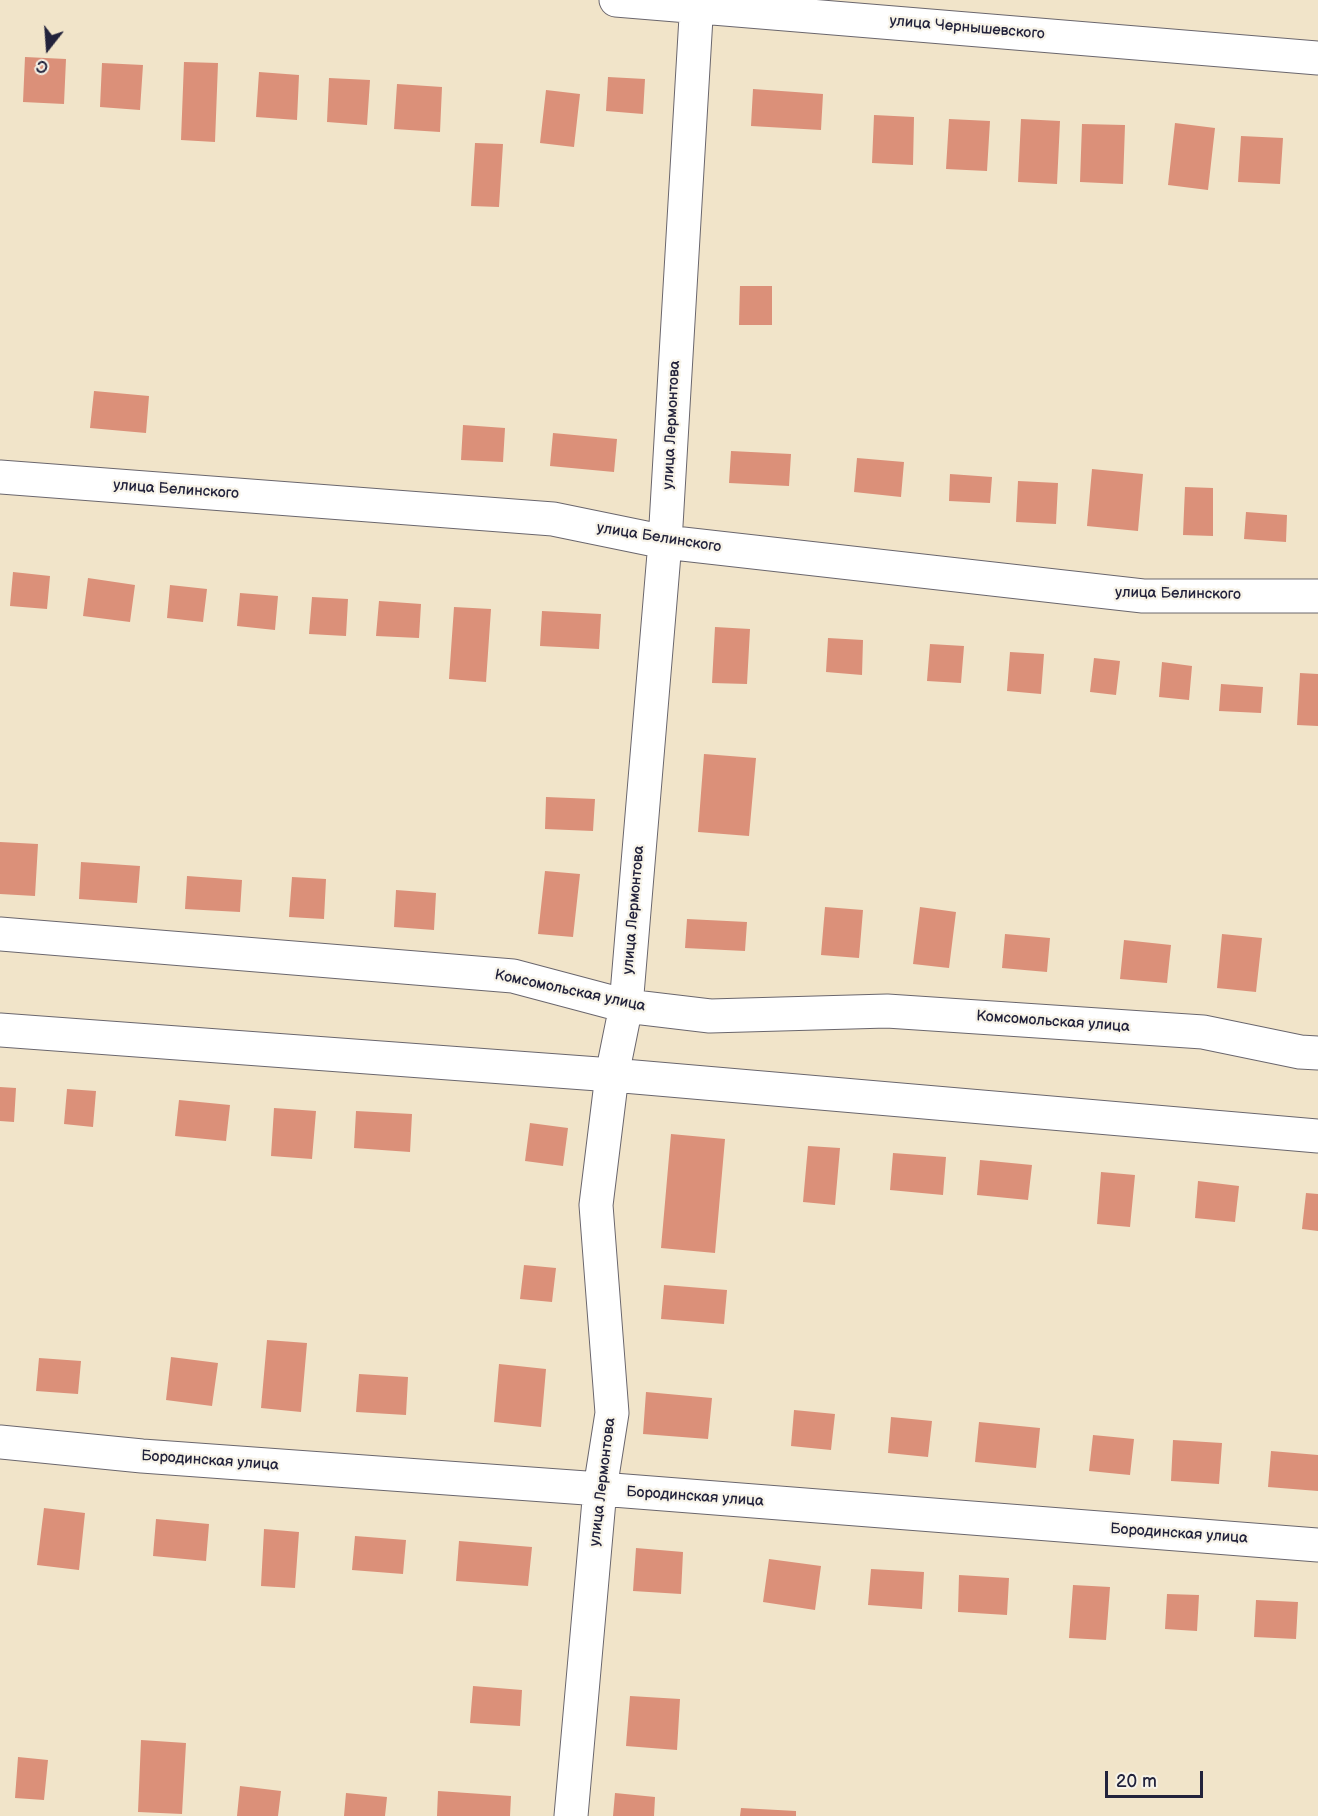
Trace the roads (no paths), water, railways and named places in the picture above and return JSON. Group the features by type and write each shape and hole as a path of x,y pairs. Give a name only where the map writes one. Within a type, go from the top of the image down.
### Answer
{"street":[{"name":"улица Чернышевского","path":"616,0 697,3 1318,57"},
{"name":"улица Лермонтова","path":"571,1816 600,1489 612,1413 597,1204 612,1075 626,1006 666,542 697,3"},
{"name":"улица Белинского","path":"0,477 553,519 666,542 1143,596 1318,596"},
{"name":"Комсомольская улица","path":"0,934 513,976 626,1006 710,1016 887,1011 1203,1032 1300,1052 1318,1053"},
{"path":"0,1030 612,1075 1318,1136"},
{"name":"Бородинская улица","path":"0,1442 142,1456 1318,1545"}]}
